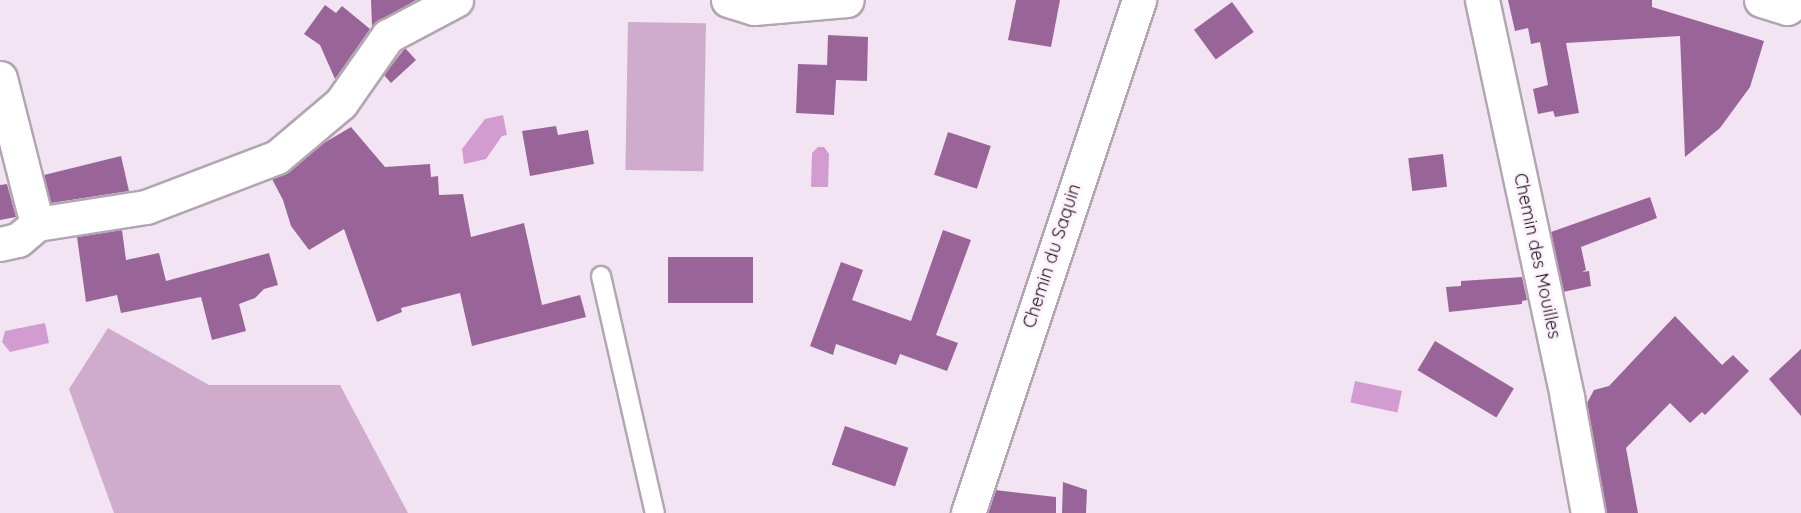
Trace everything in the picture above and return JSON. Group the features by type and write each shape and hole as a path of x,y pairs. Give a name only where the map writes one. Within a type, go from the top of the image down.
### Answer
{"street":[{"path":"0,244 18,240 37,224 146,207 277,157 342,103 388,36 456,0"},
{"path":"728,0 754,8 847,0"},
{"name":"Chemin du Saquin","path":"968,513 1139,0"},
{"name":"Chemin des Mouilles","path":"1482,0 1567,398 1588,513"},
{"path":"1761,0 1787,8 1799,0"},
{"path":"0,78 37,224"}],"lane":[{"path":"601,276 655,513"}],"shaded area":[{"path":"628,22 706,23 703,171 625,170"},
{"path":"503,115 507,135 502,136 486,159 464,164 462,149 485,119"},
{"path":"818,147 824,147 829,154 828,187 811,187 812,153"},
{"path":"45,323 49,343 10,352 2,342 5,331"},
{"path":"108,328 209,385 340,385 408,513 114,513 69,389"},
{"path":"1355,381 1402,391 1397,412 1350,403"}],"building":[{"path":"371,0 416,0 372,26"},
{"path":"1016,0 1060,0 1051,47 1008,40"},
{"path":"1508,0 1652,0 1652,7 1764,41 1750,87 1720,128 1685,157 1680,36 1566,43 1579,113 1555,117 1553,111 1538,114 1533,89 1548,85 1540,42 1531,44 1528,28 1515,31"},
{"path":"1232,2 1254,32 1216,60 1194,30"},
{"path":"325,5 336,13 342,6 370,29 335,79 320,45 304,34"},
{"path":"828,35 868,37 867,81 836,80 834,115 796,113 798,64 827,65"},
{"path":"405,48 416,60 391,83 384,75"},
{"path":"556,126 558,135 588,130 594,164 530,176 522,131"},
{"path":"351,127 385,167 430,164 431,177 438,176 439,195 463,194 471,237 524,223 542,305 580,295 586,317 472,346 460,293 401,308 402,312 377,322 344,229 309,250 291,226 283,200 272,179 289,172 319,146"},
{"path":"948,132 991,146 977,189 934,175"},
{"path":"1443,154 1447,187 1412,191 1408,158"},
{"path":"121,156 129,191 51,203 44,175"},
{"path":"7,184 16,217 0,220 0,185"},
{"path":"1650,197 1657,218 1581,247 1586,270 1582,272 1589,271 1591,286 1563,292 1551,232"},
{"path":"122,230 126,260 159,253 166,281 269,253 278,285 264,289 255,298 239,304 246,331 212,340 201,297 121,313 117,295 86,302 77,237"},
{"path":"943,230 971,240 936,335 958,343 947,371 900,354 896,365 836,344 833,355 810,346 841,262 863,270 852,300 911,321"},
{"path":"668,257 753,257 753,303 668,303"},
{"path":"1522,277 1527,300 1522,301 1522,304 1449,312 1446,287 1461,286 1461,281"},
{"path":"1675,316 1722,365 1733,355 1749,371 1705,415 1702,412 1690,423 1670,403 1626,448 1638,513 1606,513 1587,403 1594,390 1609,386"},
{"path":"1435,341 1514,388 1496,418 1417,370"},
{"path":"1801,349 1801,416 1769,379"},
{"path":"845,426 908,448 895,487 832,465"},
{"path":"1063,482 1087,490 1086,513 1062,513"},
{"path":"995,490 1056,497 1056,513 988,513"}]}
